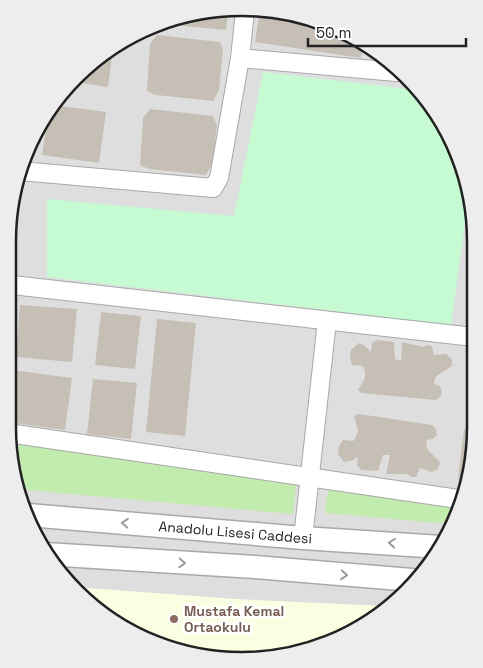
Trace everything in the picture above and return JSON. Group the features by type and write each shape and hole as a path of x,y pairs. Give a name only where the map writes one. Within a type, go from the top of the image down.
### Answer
{"street":[{"path":"28,171 213,188 219,178 240,58 244,16"},
{"path":"240,58 389,71"},
{"path":"16,285 467,336"},
{"path":"303,538 327,321"},
{"path":"17,434 455,499"},
{"name":"Anadolu Lisesi Caddesi","path":"34,516 303,538 432,546"},
{"path":"56,555 255,567 407,580"}],"shaded area":[{"path":"242,16 271,18 300,24 328,33 367,54 390,72 411,93 429,116 450,155 459,183 465,212 467,242 467,426 465,456 459,485 450,513 429,552 411,575 390,596 367,614 328,635 300,644 271,650 242,652 212,650 183,644 155,635 116,614 93,596 72,575 54,552 39,526 28,499 18,456 16,242 18,212 28,169 39,142 63,104 93,72 116,54 155,33 183,24 212,18"},
{"path":"84,588 235,599 378,606 341,629 314,640 271,650 242,652 212,650 183,644 155,635 116,614"}],"green space":[{"path":"263,72 407,89 429,116 444,142 455,169 465,212 451,325 47,277 47,199 234,216"},
{"path":"17,444 296,484 293,514 25,490"},
{"path":"328,490 452,507 445,524 325,513"}],"building":[{"path":"227,17 226,30 178,25 212,18"},
{"path":"259,17 271,18 300,24 328,33 362,51 361,58 255,42"},
{"path":"157,35 220,42 223,51 219,90 213,101 156,95 147,91 150,44"},
{"path":"112,57 108,87 81,83"},
{"path":"61,106 106,112 99,163 42,155 46,129"},
{"path":"150,109 213,116 217,125 212,164 206,175 149,169 140,165 143,118"},
{"path":"20,305 77,309 72,362 16,357"},
{"path":"101,312 141,316 135,369 95,365"},
{"path":"157,319 196,323 185,436 146,432"},
{"path":"377,340 394,342 395,359 401,361 402,342 423,347 432,346 434,355 446,354 452,359 452,366 435,378 434,384 440,386 442,392 440,397 435,400 361,393 358,390 365,378 365,371 363,366 352,365 351,350 359,343 371,352 372,343"},
{"path":"16,371 72,378 65,430 16,423"},
{"path":"93,379 137,383 131,439 87,434"},
{"path":"359,414 432,425 436,429 437,435 433,439 427,440 426,446 440,462 438,469 432,472 420,468 416,477 407,474 386,474 390,455 383,455 378,471 361,470 357,465 358,457 344,462 338,454 339,446 343,440 353,441 356,437 358,430 354,416"},
{"path":"464,429 467,429 465,456 460,479 458,479"}],"place":[{"name":"Mustafa Kemal Ortaokulu","path":"174,619"}]}
